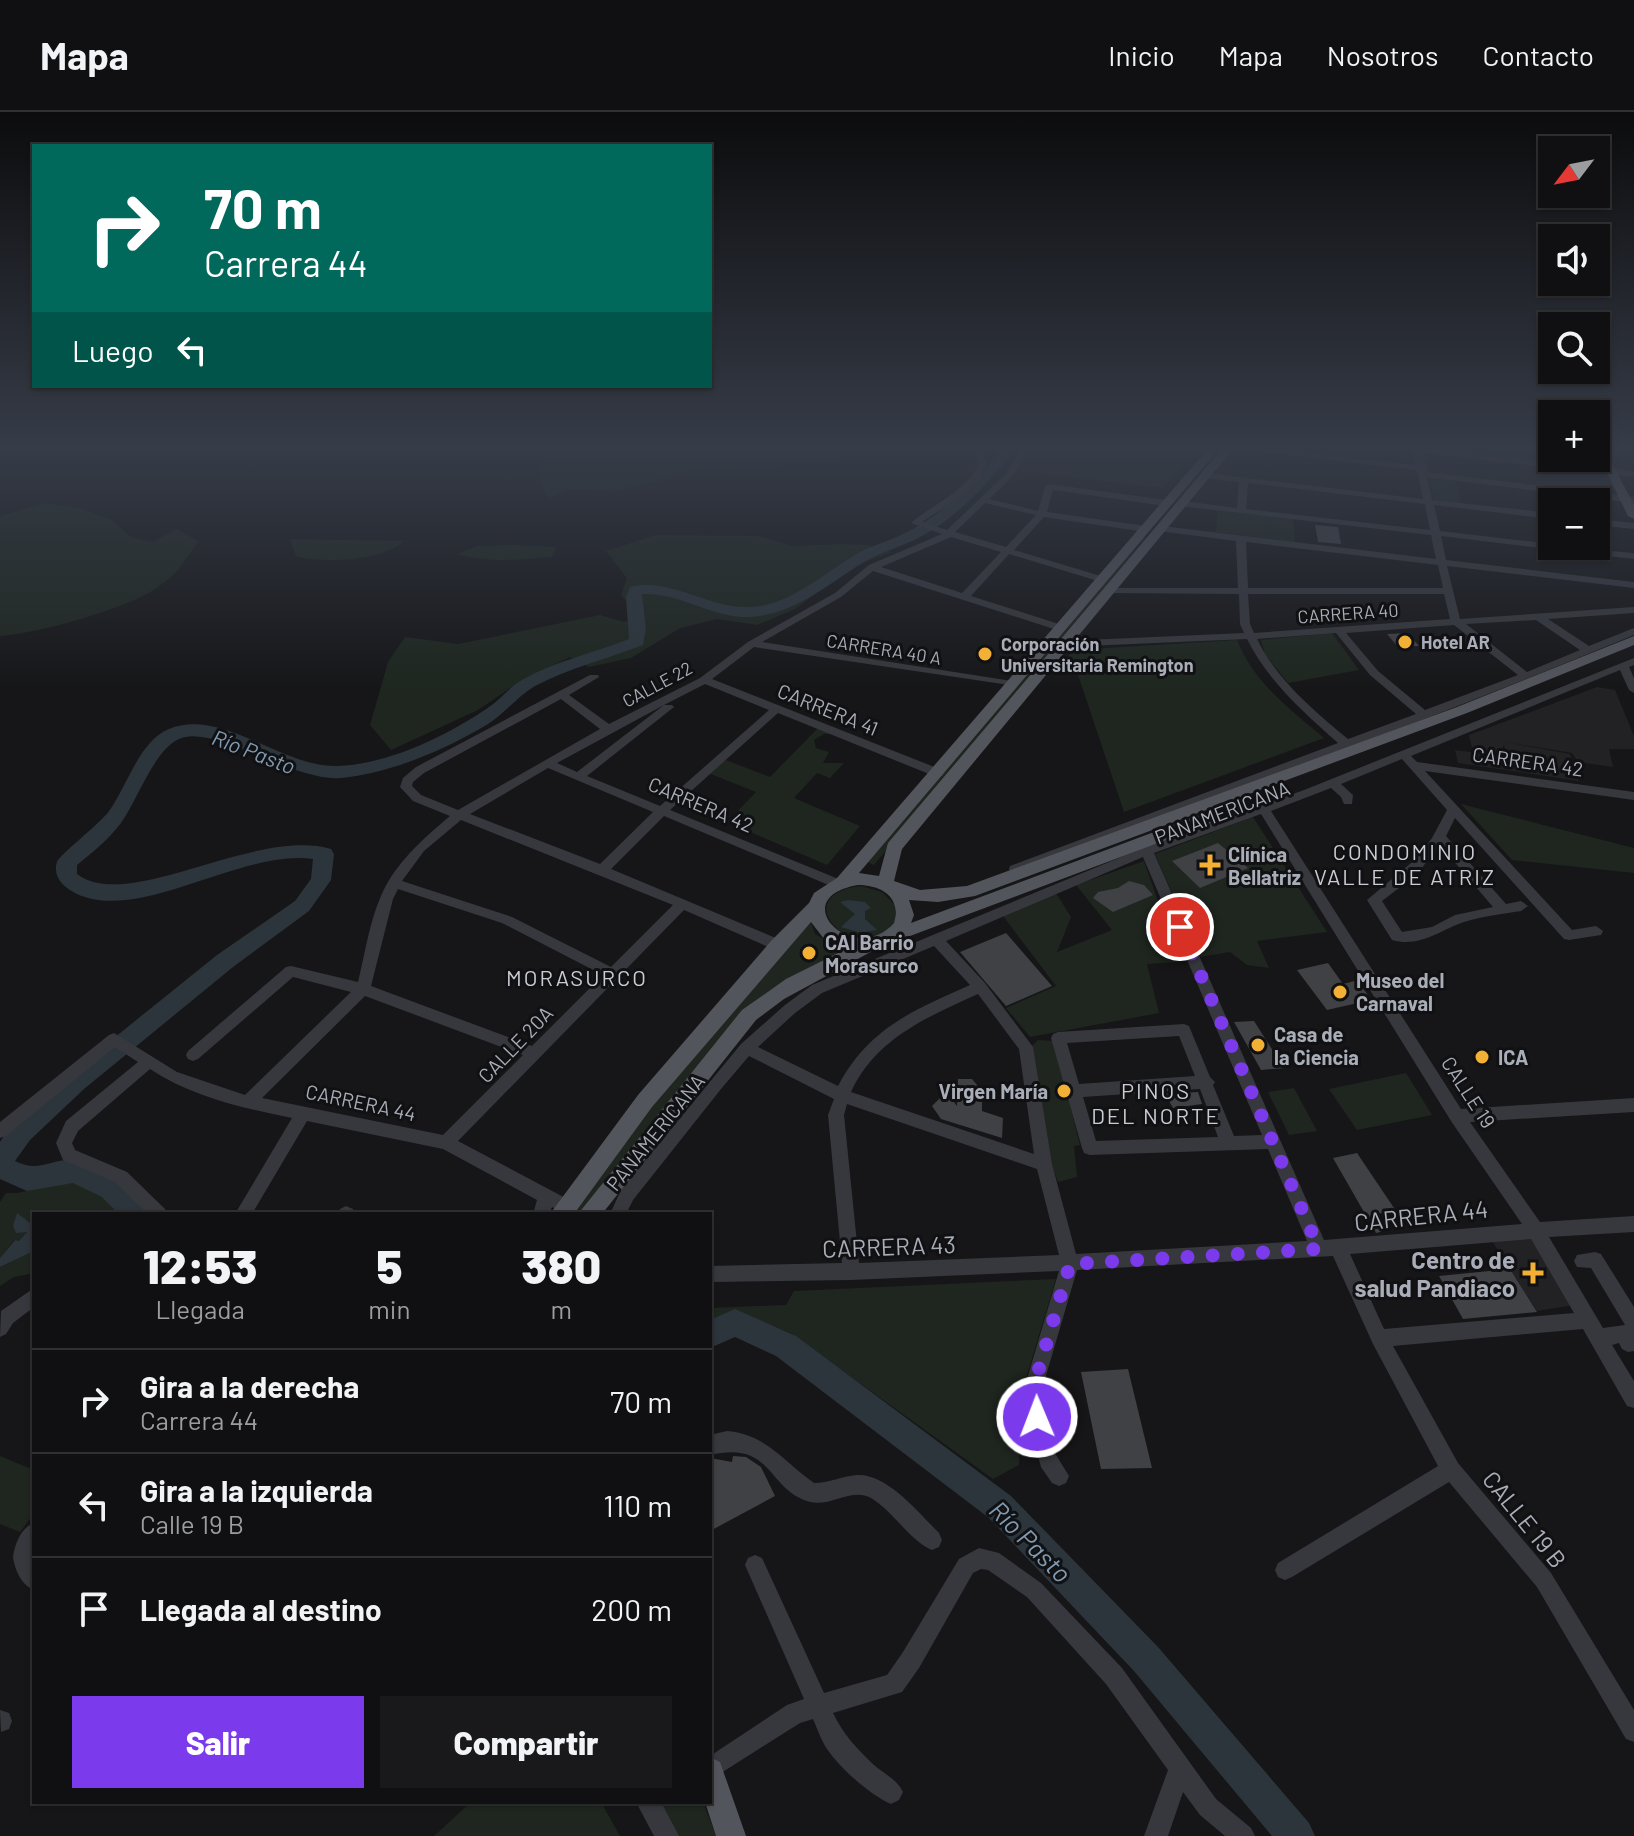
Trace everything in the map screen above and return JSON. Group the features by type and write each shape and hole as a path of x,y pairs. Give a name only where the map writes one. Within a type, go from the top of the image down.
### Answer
{"main road":[{"path":"1141,544 1146,530"},
{"path":"890,888 903,900 905,921 883,940 850,943 838,939 820,924 817,905 820,896 840,882 1061,628 1141,544 1160,530"},
{"path":"890,888 894,847 1064,644 1105,585"},
{"path":"840,882 858,878 890,888 942,897 969,892 1196,805 1462,710 1607,650 1631,655"},
{"name":"PANAMERICANA","path":"591,1212 678,1120 749,1015 771,996 798,980 883,940 1024,894 1302,789 1555,683 1631,655"},
{"name":"PANAMERICANA","path":"563,1210 645,1101 778,945 817,905"},
{"path":"712,1776 731,1836"}],"street":[{"path":"931,530 1010,552 1105,585 1243,590 1449,591"},
{"name":"CALLE 22","path":"363,989 386,899 394,883 420,848 460,814 608,729 704,680 752,644 838,595 872,567 947,530"},
{"path":"964,597 1028,530"},
{"path":"1173,530 1634,585"},
{"path":"1342,530 1344,551"},
{"path":"1414,530 1634,556"},
{"path":"1436,533 1455,621 1526,676"},
{"path":"1241,539 1245,624 1261,658 1300,704 1346,744"},
{"path":"872,567 1061,628"},
{"name":"CARRERA 40","path":"1064,644 1250,636 1634,610"},
{"path":"1540,618 1589,651"},
{"path":"1338,629 1374,673 1424,715"},
{"path":"1196,805 1634,631"},
{"name":"CARRERA 40 A","path":"752,644 1012,684"},
{"path":"619,1212 627,1195 678,1120 746,1048 797,1002 817,989 938,941 1024,894 1264,810 1302,789 1332,783 1404,755 1631,655 1634,690"},
{"path":"594,677 420,770 407,781 406,787 417,798 602,870 778,945"},
{"path":"579,776 704,680"},
{"name":"CARRERA 41","path":"704,680 938,773"},
{"path":"561,694 608,729"},
{"path":"602,870 664,809 777,708"},
{"path":"1404,755 1569,935 1596,931"},
{"name":"CARRERA 42","path":"548,764 840,882"},
{"name":"CARRERA 42","path":"1416,766 1634,796"},
{"path":"1332,783 1347,795 1348,801"},
{"path":"1454,808 1425,861 1410,876 1374,900 1397,936 1404,938 1435,931 1460,918 1521,906"},
{"name":"CALLE 19","path":"1264,810 1457,1116 1534,1228 1634,1399"},
{"path":"1439,836 1502,908"},
{"path":"1147,851 1319,1249"},
{"path":"394,883 507,920 612,974"},
{"name":"CALLE 20A","path":"446,1143 681,905"},
{"path":"938,941 980,987 1026,1047 1044,1164 1070,1264 1031,1396 1048,1460 1059,1476"},
{"path":"193,1055 291,971 363,989 534,1053"},
{"path":"851,1272 836,1115 841,1095 870,1047 916,1016 980,987"},
{"path":"248,1102 363,989"},
{"path":"1229,1144 1184,1030 1058,1038 1090,1148 1229,1144 1272,1142"},
{"name":"CARRERA 44","path":"0,1131 114,1039 172,1076 248,1102 446,1143 547,1196 563,1210"},
{"path":"746,1048 841,1095 1044,1164"},
{"path":"146,1058 72,1126 65,1135 64,1143 69,1155 121,1177 157,1212"},
{"path":"1073,1091 1207,1082"},
{"path":"1457,1116 1634,1105"},
{"path":"244,1212 304,1112"},
{"path":"542,1212 547,1196"},
{"name":"CARRERA 44","path":"1070,1264 1319,1249 1534,1228 1634,1224"},
{"name":"CALLE 19 B","path":"1338,1247 1379,1338 1451,1470 1544,1580 1634,1731"},
{"path":"1583,1261 1595,1260 1633,1322"},
{"name":"CARRERA 43","path":"712,1274 1070,1264"},
{"path":"0,1328 7,1317 32,1298"},
{"path":"1379,1338 1588,1320"},
{"path":"1598,1338 1632,1339"},
{"path":"712,1445 732,1440 761,1448 810,1492 819,1494 865,1485 878,1492 932,1540"},
{"path":"1285,1570 1451,1470"},
{"path":"32,1537 22,1557 23,1567 32,1578"},
{"path":"712,1769 795,1713 894,1684 966,1566 979,1558 992,1560 1034,1590 1114,1676 1208,1807 1243,1836"},
{"path":"755,1565 839,1749 891,1792"},
{"path":"1156,1836 1180,1768"},
{"path":"649,1804 667,1836"}],"shaded area":[{"path":"0,530 124,530 132,538 153,542 179,530 198,541 176,572 145,595 82,619 0,636"},
{"path":"1294,530 1295,542 1216,532"},
{"path":"656,535 759,536 792,546 868,545 891,552 849,568 795,609 757,625 717,619 680,628 631,658 589,667 570,657 519,682 478,710 391,750 370,725 388,662 405,637 458,644 600,615 624,622 639,615 621,595 627,578 606,551"},
{"path":"1137,536 1145,538 874,865 865,861"},
{"path":"290,539 403,541 394,548 368,557 320,560 296,556"},
{"path":"477,546 556,547 552,557 528,559 492,560 457,554"},
{"path":"1332,633 1359,670 1288,683 1265,654 1261,640"},
{"path":"1237,640 1263,682 1324,738 1124,812 1073,660 1066,659 1073,650"},
{"path":"1597,687 1615,690 1634,736 1634,749 1609,749 1613,767 1578,762 1572,753 1505,742 1570,754 1579,781 1458,763 1455,750 1507,757 1504,745 1499,753 1472,748 1469,735"},
{"path":"818,728 833,734 824,734 814,740 816,748 829,752 823,763 844,763 830,778 817,773 794,798 860,826 827,865 727,822 756,792 708,773 723,759 770,777"},
{"path":"1461,804 1634,848 1634,873 1512,860"},
{"path":"1253,817 1327,932 1257,941 1269,968 1247,965 1230,952 1200,957 1155,854"},
{"path":"1144,861 1179,962 1147,964 1159,1013 1030,1037 1006,1008 1056,986 1003,916 1056,893 1071,917 1057,952 1112,930 1076,885"},
{"path":"861,886 882,892 895,905 895,921 880,935 863,938 847,935 834,926 827,914 828,902 838,892"},
{"path":"840,902 865,902 871,908 865,911 865,919 877,930 861,933 841,927 855,914"},
{"path":"810,920 815,934 846,952 783,983 748,1007 583,1212 574,1212 605,1162"},
{"path":"1038,1040 1054,1041 1080,1145 1074,1146 1077,1177 1058,1182 1052,1166 1030,1048"},
{"path":"1406,1073 1432,1115 1357,1130 1329,1089"},
{"path":"1294,1088 1317,1131 1289,1135 1268,1092"},
{"path":"72,1181 100,1193 121,1212 32,1212 32,1225 17,1214 28,1231 19,1241 14,1240 0,1258 0,1202 6,1193"},
{"path":"17,1213 32,1224 32,1252 0,1267 0,1258 15,1240 19,1241 27,1232 16,1233 13,1226"},
{"name":"Centro de salud Pandiaco","path":"1531,1234 1574,1305 1537,1311 1492,1241"},
{"path":"32,1252 32,1273 14,1277 0,1286 0,1267"},
{"path":"1056,1279 1021,1395 1019,1465 993,1479 790,1333 736,1311 712,1319 712,1308 786,1305 794,1291"},
{"path":"0,1456 32,1469 32,1516 20,1532 0,1524"},
{"path":"469,1804 602,1804 620,1836 434,1836"},
{"path":"655,1804 704,1804 716,1836 676,1836"}],"building":[{"path":"1316,530 1339,530 1341,544 1318,542"},
{"name":"Hotel AR","path":"1408,633 1419,646 1398,647 1387,634"},
{"name":"Clínica Bellatriz","path":"1218,843 1248,868 1200,888 1172,861"},
{"path":"1129,881 1144,885 1153,895 1113,912 1093,898 1098,892 1118,888"},
{"path":"1006,933 1052,986 1006,1006 960,952"},
{"name":"Museo del Carnaval","path":"1328,963 1343,984 1358,980 1371,1000 1327,1010 1297,970"},
{"name":"Casa de la Ciencia","path":"1254,1021 1284,1068 1261,1070 1234,1022"},
{"path":"958,1079 972,1079 982,1091 982,1111 1003,1118 1002,1138 941,1119 932,1106 946,1092 957,1106"},
{"path":"1198,1092 1202,1104 1173,1108 1165,1094"},
{"path":"1357,1153 1396,1211 1375,1214 1383,1231 1380,1232 1376,1233 1333,1158"},
{"path":"1510,1269 1537,1312 1463,1319 1439,1276"},
{"path":"1128,1369 1152,1468 1101,1469 1081,1372"},
{"path":"733,1456 746,1457 761,1467 775,1496 712,1530 712,1458 732,1462"}],"waterway":[{"name":"Río Pasto","path":"0,1163 21,1132 76,1082 225,961 302,906 321,880 324,854 297,850 268,853 174,881 114,893 87,890 67,877 67,862 111,823 158,747 167,738 192,730 211,733 296,766 318,771 338,772 377,765 462,731 542,676 637,642 635,590 665,591 737,612 769,609 800,597 872,551 920,530"},
{"name":"Río Pasto","path":"0,1166 27,1180 75,1171 111,1189 135,1212"},
{"name":"Río Pasto","path":"712,1333 735,1323 786,1346 1000,1507 1146,1659 1296,1836"}],"place":[{"name":"Hotel AR","path":"1405,642"},
{"name":"Corporación Universitaria Remington","path":"985,654"},
{"name":"Clínica Bellatriz","path":"1210,865"},
{"name":"CAI Barrio Morasurco","path":"809,953"},
{"name":"Museo del Carnaval","path":"1340,992"},
{"name":"Casa de la Ciencia","path":"1258,1045"},
{"name":"ICA","path":"1482,1057"},
{"name":"Virgen María","path":"1064,1091"},
{"name":"Centro de salud Pandiaco","path":"1533,1273"}],"district":[{"name":"CONDOMINIO VALLE DE ATRIZ","path":"1405,864"},
{"name":"MORASURCO","path":"577,977"},
{"name":"PINOS DEL NORTE","path":"1156,1102"}],"route":[{"path":"1037,1417 1031,1396 1070,1264 1319,1249 1180,927"}]}
